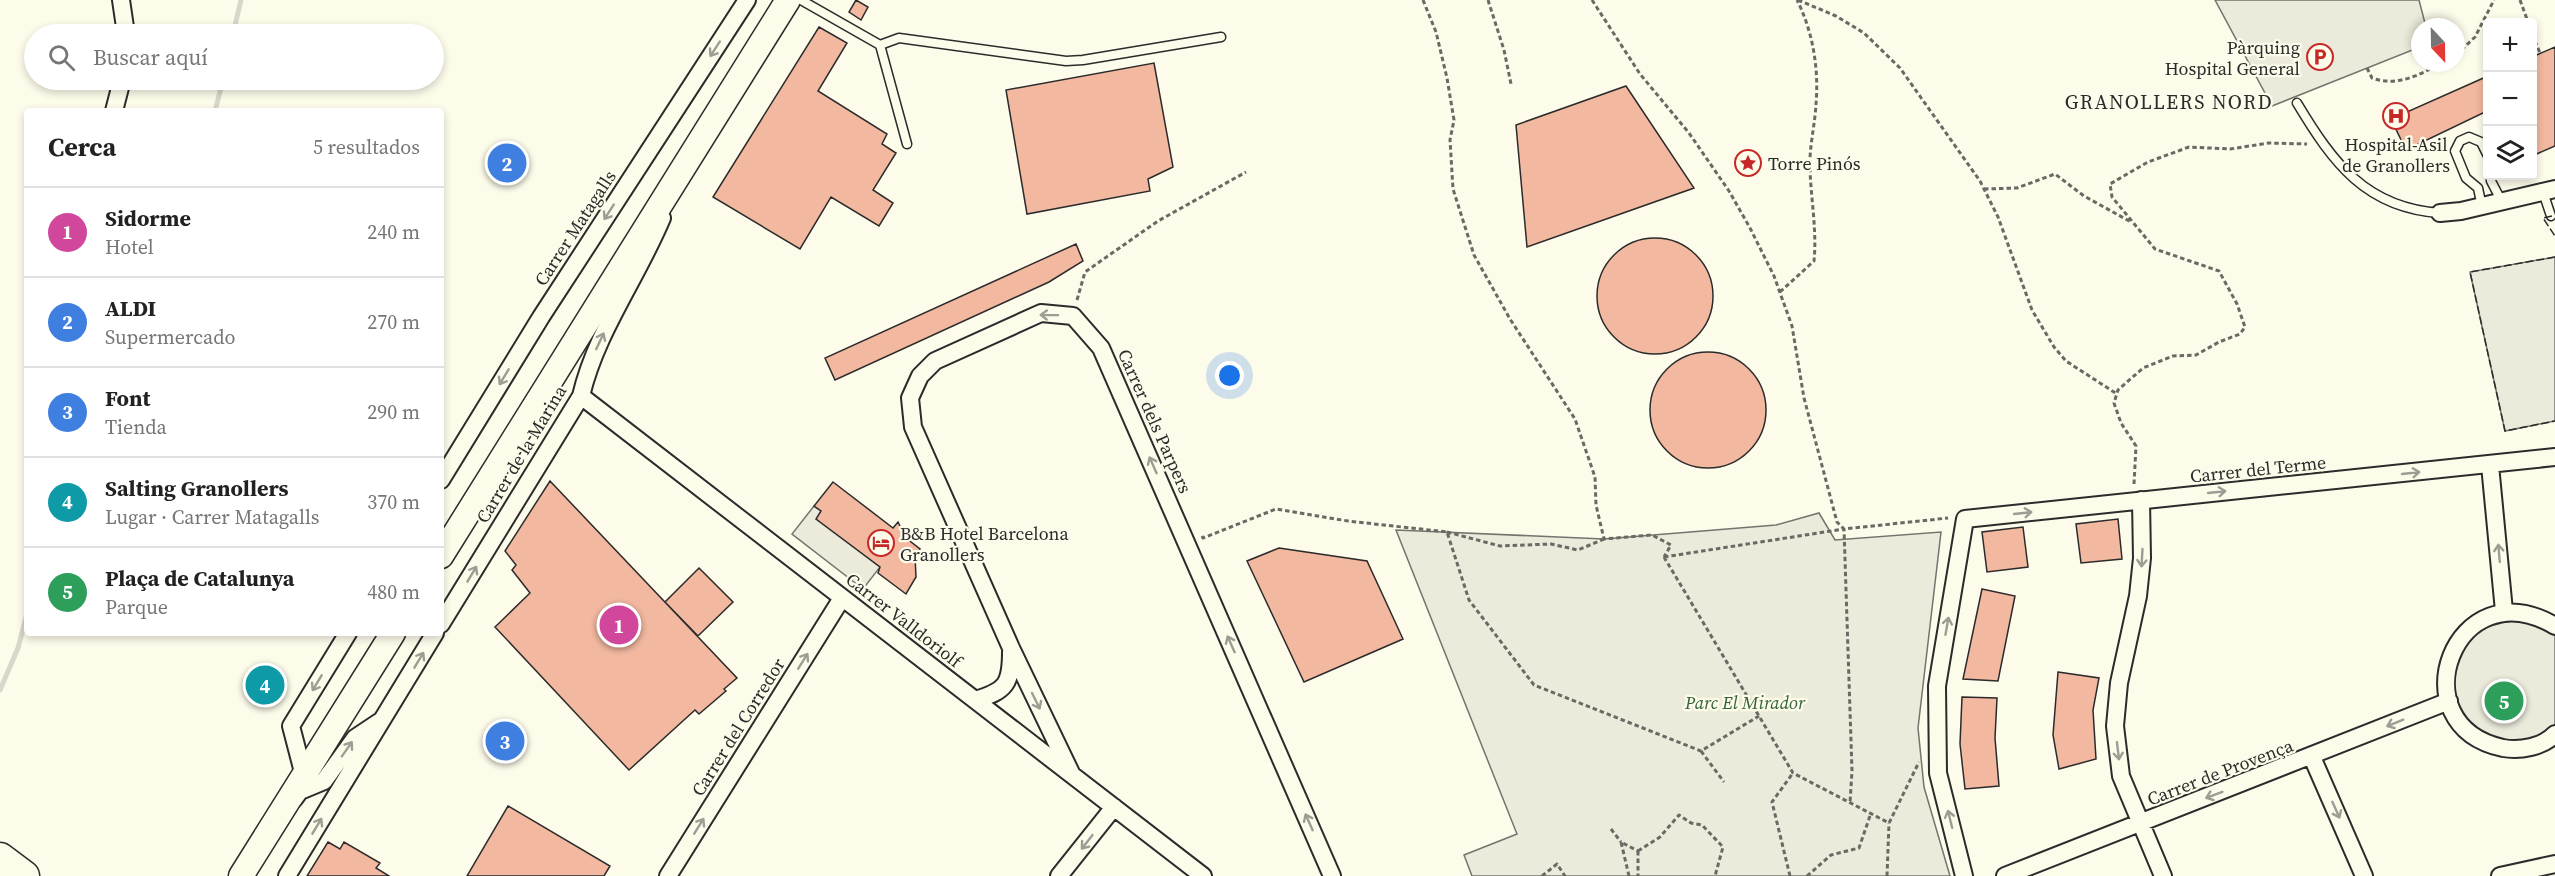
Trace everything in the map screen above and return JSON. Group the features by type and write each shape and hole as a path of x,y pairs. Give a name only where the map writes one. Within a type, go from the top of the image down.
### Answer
{"highway":[{"path":"0,858 24,876"}],"street":[{"path":"120,0 124,24"},
{"name":"Carrer Matagalls","path":"444,475 541,316 747,0"},
{"path":"444,551 789,0"},
{"path":"115,108 119,90"},
{"name":"Carrer de la Marina","path":"444,619 581,396 587,369 611,319 648,252 682,169"},
{"path":"2440,213 2482,207 2549,190"},
{"path":"1072,775 1011,648 914,427 910,398 920,376 935,361 1041,314 1073,316"},
{"name":"Carrer dels Parpers","path":"1073,316 1101,348 1332,876"},
{"name":"Carrer Valldoriolf","path":"581,396 1203,876"},
{"name":"Carrer del Terme","path":"1965,519 2555,457"},
{"path":"2490,465 2504,612"},
{"path":"2137,500 2142,558 2138,596 2119,683 2115,726 2121,776 2163,876"},
{"path":"1964,876 1938,773 1937,686 1965,519"},
{"name":"Carrer del Corredor","path":"668,876 842,598"},
{"path":"2554,740 2527,748 2512,749 2487,744 2475,738 2458,721 2449,702 2445,676 2450,653 2472,626 2504,612 2539,617 2555,626"},
{"path":"304,776 291,726 346,636"},
{"path":"241,876 391,636"},
{"path":"287,876 433,636"},
{"path":"975,700 995,694 1005,685 1011,674 1011,648"},
{"name":"Carrer de Provença","path":"2005,876 2449,702"},
{"path":"266,836 300,791 324,781 355,738 382,720"},
{"path":"2312,757 2364,876"},
{"path":"1059,876 1114,807"},
{"path":"2500,876 2555,864"}],"lane":[{"path":"801,0 880,45 907,144"},
{"path":"880,45 899,38 1066,61 1094,59 1221,37"},
{"path":"2297,104 2326,147 2354,180 2383,200 2417,212 2440,213"},
{"path":"2482,207 2478,188 2466,178 2455,151 2460,141 2469,137 2481,142 2483,147"},
{"path":"2491,180 2502,202"},
{"path":"2549,190 2552,216"}],"path":[{"path":"1424,0 1436,32 1454,120 1450,140 1453,189 1474,255 1510,319 1575,419 1595,477 1596,505 1604,539"},
{"path":"1488,0 1504,50 1511,84"},
{"path":"1592,0 1640,74 1689,133 1729,191 1750,228 1780,292 1792,326 1804,398 1837,522 1844,528 1852,771 1850,803"},
{"path":"1780,292 1814,261 1815,255 1815,216 1810,167 1817,64 1798,0"},
{"path":"1798,0 1836,16 1864,33 1900,68 1984,189 1998,217 2032,310 2054,347 2066,361 2117,394"},
{"path":"2465,46 2475,37 2494,0"},
{"path":"2520,0 2527,18"},
{"path":"2537,46 2540,53"},
{"path":"2367,68 2372,78 2382,82 2396,81 2425,72"},
{"path":"2137,500 2136,446 2121,423 2114,403 2118,390 2143,368 2173,356 2196,355 2219,342 2240,334 2245,327 2237,303 2219,271 2155,249 2112,197 2110,184 2148,162 2188,147 2230,149 2269,143 2326,147"},
{"path":"1073,316 1085,272 1158,221 1246,172"},
{"path":"1984,189 2017,188 2055,174 2084,196 2133,223"},
{"path":"1198,527 1203,538 1276,509 1348,521 1447,532 1500,546 1551,544 1578,550 1604,539 1652,535 1671,545 1664,557"},
{"path":"1664,557 1844,528 1941,518 1965,519"},
{"path":"1447,532 1469,600 1534,685 1701,751 1724,782"},
{"path":"1664,557 1793,772 1888,823"},
{"path":"1701,751 1759,716"},
{"path":"1887,876 1888,823 1921,758"},
{"path":"1790,876 1772,802 1793,772"},
{"path":"1807,876 1831,855 1859,848 1871,813"},
{"path":"1638,851 1660,837 1679,815 1691,823 1701,825 1723,847 1715,876"},
{"path":"1611,829 1621,842 1629,876"},
{"path":"1621,842 1638,851"},
{"path":"1638,851 1638,876"},
{"path":"1542,876 1557,864 1565,876"}],"green space":[{"name":"Parc El Mirador","path":"1819,513 1835,540 1941,532 1918,728 1924,787 1950,876 1472,876 1464,855 1517,834 1396,530 1604,539 1776,525"},
{"path":"2513,620 2544,626 2555,633 2555,739 2530,751 2465,728 2450,686 2460,651 2476,634 2486,627"}],"shaded area":[{"name":"Pàrquing Hospital General","path":"2215,0 2419,0 2424,18 2411,18 2411,51 2272,106"},
{"path":"2555,257 2555,421 2505,431 2470,272"},
{"path":"814,506 821,511 817,519 880,567 863,589 792,534"}],"building":[{"path":"856,0 868,7 861,20 849,12"},
{"path":"819,27 847,43 818,91 887,134 882,144 896,153 873,190 893,203 879,226 831,197 800,249 713,197"},
{"path":"2555,47 2555,146 2537,154 2537,72 2537,55"},
{"path":"1154,63 1173,167 1148,179 1150,191 1027,214 1006,90"},
{"path":"2483,78 2483,113 2406,150 2391,119"},
{"path":"1626,86 1694,188 1527,247 1516,125"},
{"path":"1655,238 1677,243 1696,255 1708,274 1713,296 1708,318 1696,337 1677,349 1655,354 1633,349 1614,337 1602,318 1597,296 1602,274 1614,255 1633,243"},
{"path":"1076,244 1083,261 1049,282 835,380 825,358"},
{"path":"1708,352 1730,357 1749,369 1761,388 1766,410 1761,432 1749,451 1730,463 1708,468 1686,463 1667,451 1655,432 1650,410 1655,388 1667,369 1686,357"},
{"path":"550,481 737,678 724,689 726,691 699,714 695,710 629,770 495,627 530,593 512,570 516,565 505,551"},
{"name":"B&B Hotel Barcelona Granollers","path":"833,482 893,528 898,522 906,538 920,549 915,556 916,577 906,594 878,573 880,567 816,519 821,511 814,506"},
{"path":"2118,519 2122,559 2081,563 2076,524"},
{"path":"2023,527 2028,567 1987,572 1982,532"},
{"path":"1279,548 1367,561 1403,639 1304,682 1247,561"},
{"path":"699,568 733,602 698,636 665,602"},
{"path":"1982,589 2015,596 1998,681 1963,679"},
{"path":"2058,672 2099,678 2093,710 2096,759 2059,769 2053,735"},
{"path":"1962,697 1997,698 1995,738 1999,786 1965,789 1960,744"},
{"path":"508,806 610,866 604,876 467,876"},
{"path":"328,842 340,849 344,842 380,863 376,868 389,876 307,876"}],"waterway":[{"path":"235,24 241,0"},
{"path":"216,108 220,90"},
{"path":"0,690 18,648 24,625"}],"fence":[{"path":"2552,216 2543,218 2555,236"},
{"path":"2555,257 2470,272 2505,431 2555,421"}],"place":[{"name":"Pàrquing Hospital General","path":"2320,57"},
{"name":"Hospital-Asil de Granollers","path":"2396,116"},
{"name":"ALDI","path":"507,163"},
{"name":"Torre Pinós","path":"1748,163"},
{"name":"B&B Hotel Barcelona Granollers","path":"881,543"},
{"name":"Sidorme","path":"619,625"},
{"name":"Salting Granollers","path":"265,685"},
{"name":"Plaça de Catalunya","path":"2504,701"},
{"name":"Font","path":"505,741"}],"district":[{"name":"GRANOLLERS NORD","path":"2169,102"}]}
